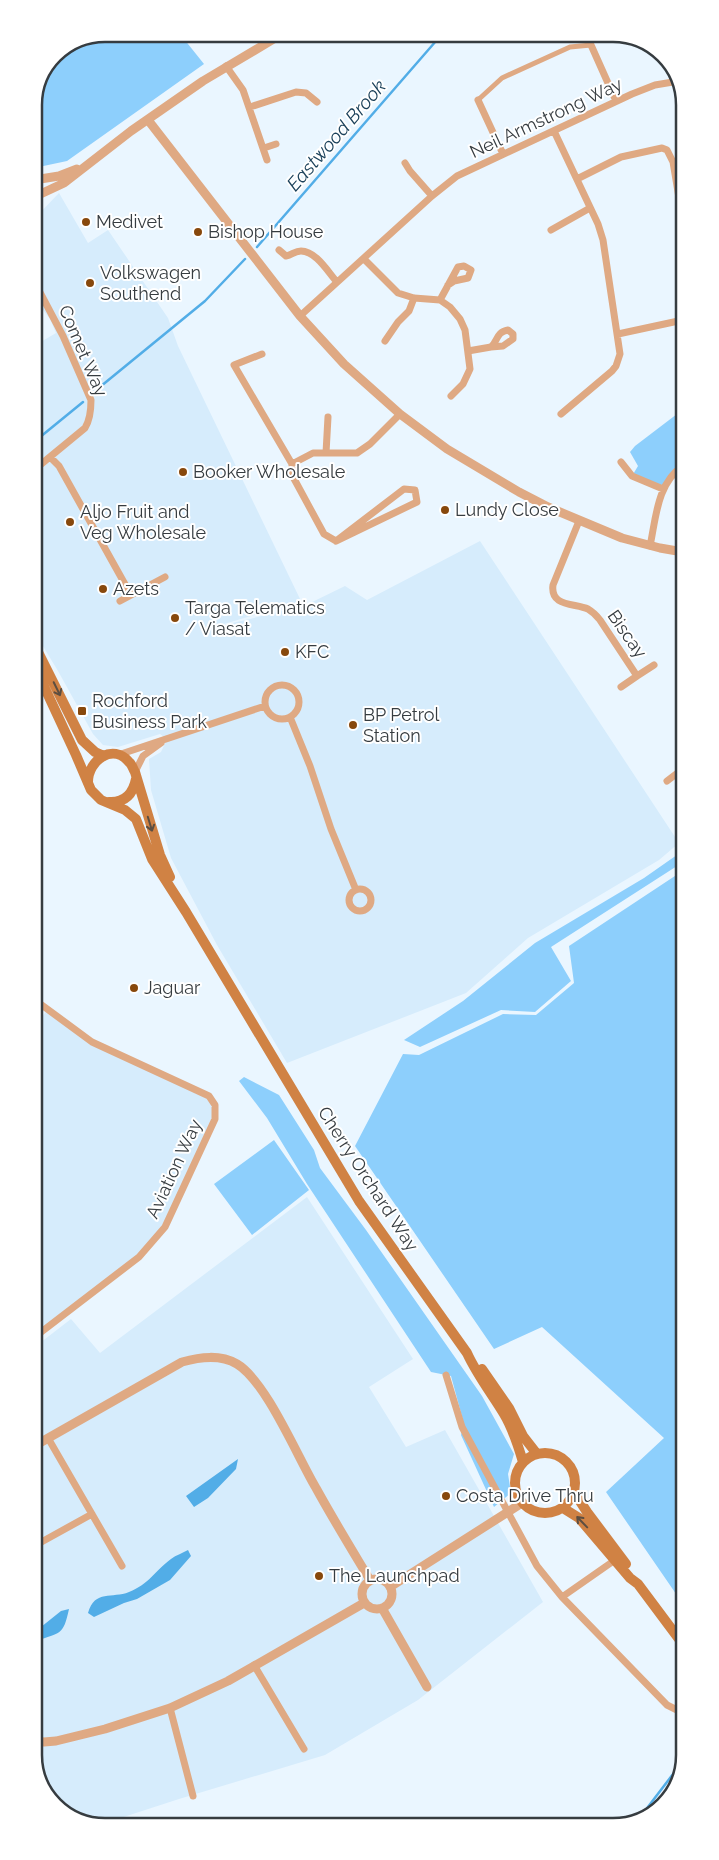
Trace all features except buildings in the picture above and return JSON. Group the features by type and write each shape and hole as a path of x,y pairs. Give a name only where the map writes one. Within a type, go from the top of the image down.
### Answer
{"main road":[{"path":"43,661 82,740 95,752 104,756"},
{"name":"Cherry Orchard Way","path":"43,684 95,795 125,810 136,819 152,859 186,912 359,1201 468,1354 473,1366 512,1428 523,1462"},
{"path":"88,783 90,768 98,759 104,756 117,755"},
{"name":"Cherry Orchard Way","path":"117,755 129,762 136,775 160,855 186,912"},
{"path":"107,802 117,802 129,796 134,787 136,775"},
{"path":"468,1354 478,1363 510,1408 523,1436 537,1454"},
{"path":"537,1454 551,1454 560,1457 573,1472 574,1492 570,1501 563,1508 544,1514 534,1512 522,1503 515,1490 514,1480 523,1462 537,1454"},
{"path":"574,1492 635,1575 638,1584"},
{"path":"563,1508 579,1518 638,1584 676,1635"}],"street":[{"path":"43,193 64,183 131,131 226,66 267,42"},
{"path":"503,154 478,100 502,78 570,47 591,45 616,101"},
{"path":"226,66 243,90 268,160"},
{"name":"Neil Armstrong Way","path":"300,316 432,196 457,176 616,101 655,85 672,82"},
{"path":"250,107 296,92 306,93 317,102"},
{"path":"148,120 300,316 344,364 400,414 464,460 520,492 579,521 622,538 676,551"},
{"path":"554,131 603,240 620,354 616,366 561,414"},
{"path":"264,148 276,144"},
{"path":"577,179 621,157 662,148 667,150 672,162 676,183"},
{"path":"43,178 71,172 97,158"},
{"path":"405,163 432,196"},
{"path":"552,230 590,208"},
{"path":"279,250 286,256 301,251 309,253 315,257 337,282"},
{"path":"364,259 394,290 414,298 440,300 450,307 460,319 465,330 470,370 463,384 450,396"},
{"path":"440,300 448,285"},
{"name":"Comet Way","path":"43,298 63,336 91,400 88,422 85,428 43,463"},
{"path":"385,341 398,322 409,311 414,298"},
{"path":"618,334 676,322"},
{"path":"468,350 491,348"},
{"path":"262,354 234,365 292,464 292,475 324,534 336,541"},
{"path":"292,464 313,453 352,454 364,450 400,414"},
{"path":"326,453 328,418"},
{"path":"50,457 59,466 131,595"},
{"path":"621,462 632,476 663,489"},
{"path":"650,546 663,489 676,472"},
{"path":"404,489 416,490 417,502 336,541 404,489"},
{"name":"Biscay","path":"579,521 556,578 553,594 561,602 587,608 594,613 637,676"},
{"path":"120,601 165,577"},
{"name":"Biscay","path":"621,687 654,665"},
{"path":"278,685 288,685 296,692 300,701 297,711 285,719 275,718 270,715 265,706 264,700 268,690 278,685"},
{"path":"117,755 265,706"},
{"path":"290,717 310,766 331,830 356,890"},
{"path":"136,775 144,756 167,739"},
{"path":"667,781 676,774"},
{"name":"Aviation Way","path":"42,1005 92,1042 209,1096 215,1105 215,1119 165,1227 139,1257 42,1331"},
{"path":"42,1441 182,1362 200,1357 226,1359 237,1364 247,1372 264,1392 316,1488 370,1580"},
{"path":"446,1375 462,1427 537,1566 562,1597 667,1705 676,1710"},
{"path":"48,1438 122,1566"},
{"path":"390,1586 522,1503"},
{"path":"42,1542 92,1514"},
{"path":"562,1597 615,1560"},
{"path":"370,1580 383,1580 390,1586 392,1597 390,1602 382,1608 372,1609 362,1598 362,1588 370,1580"},
{"path":"42,1742 56,1741 89,1733 170,1708 228,1681 364,1602"},
{"path":"382,1608 427,1687"},
{"path":"254,1665 304,1749"},
{"path":"170,1708 193,1796"}],"shaded area":[{"path":"106,42 187,42 204,64 67,161 43,166 43,102 45,89 49,78 64,58 82,47"},
{"path":"59,193 88,243 108,230 168,318 178,346 301,601 207,629 304,606 345,586 367,600 480,541 676,838 676,846 659,860 528,938 466,993 287,1063 217,945 171,858 151,790 149,759 161,752 167,739 160,734 118,747 103,745 93,734 43,646 43,341 56,333 50,319 43,310 43,210"},
{"path":"676,415 676,474 663,489 632,476 638,466 630,452 635,446"},
{"path":"676,856 676,867 551,947 571,981 535,1012 501,1010 420,1047 404,1040 463,1001 535,943 644,878"},
{"path":"676,875 676,1594 606,1492 664,1438 542,1327 494,1349 355,1146 403,1054 419,1055 503,1014 536,1015 574,983 569,946"},
{"path":"48,1009 92,1042 209,1096 215,1119 165,1227 139,1257 42,1331 42,1016"},
{"path":"244,1077 279,1095 314,1150 320,1168 366,1230 482,1396 514,1454 508,1474 511,1493 494,1507 461,1435 464,1424 451,1376 431,1372 307,1184 267,1118 239,1081"},
{"path":"274,1140 309,1190 252,1235 214,1184"},
{"path":"307,1197 413,1359 369,1387 406,1447 445,1430 543,1602 418,1700 325,1755 123,1817 94,1816 78,1811 67,1804 53,1789 47,1778 42,1754 42,1341 71,1319 100,1353"},
{"path":"238,1459 236,1469 208,1498 194,1507 186,1496"},
{"path":"188,1550 191,1556 170,1580 137,1599 94,1617 88,1613 95,1601 105,1596 123,1594 136,1589 175,1556"},
{"path":"69,1609 63,1629 56,1634 42,1639 42,1626 61,1611"}],"waterway":[{"name":"Eastwood Brook","path":"257,247 435,43"},
{"name":"Eastwood Brook","path":"95,391 205,301 245,259"},
{"name":"Eastwood Brook","path":"43,435 83,402"},
{"path":"648,1807 673,1774"}],"place":[{"name":"Medivet","path":"86,222"},
{"name":"Bishop House","path":"198,232"},
{"name":"Volkswagen Southend","path":"90,283"},
{"name":"Booker Wholesale","path":"183,472"},
{"name":"Lundy Close","path":"445,510"},
{"name":"Aljo Fruit and Veg Wholesale","path":"70,522"},
{"name":"Azets","path":"103,589"},
{"name":"Targa Telematics / Viasat","path":"175,618"},
{"name":"KFC","path":"285,652"},
{"name":"Rochford Business Park","path":"82,711"},
{"name":"BP Petrol Station","path":"353,725"},
{"name":"Jaguar","path":"134,988"},
{"name":"Costa Drive Thru","path":"446,1496"},
{"name":"The Launchpad","path":"319,1576"}]}
